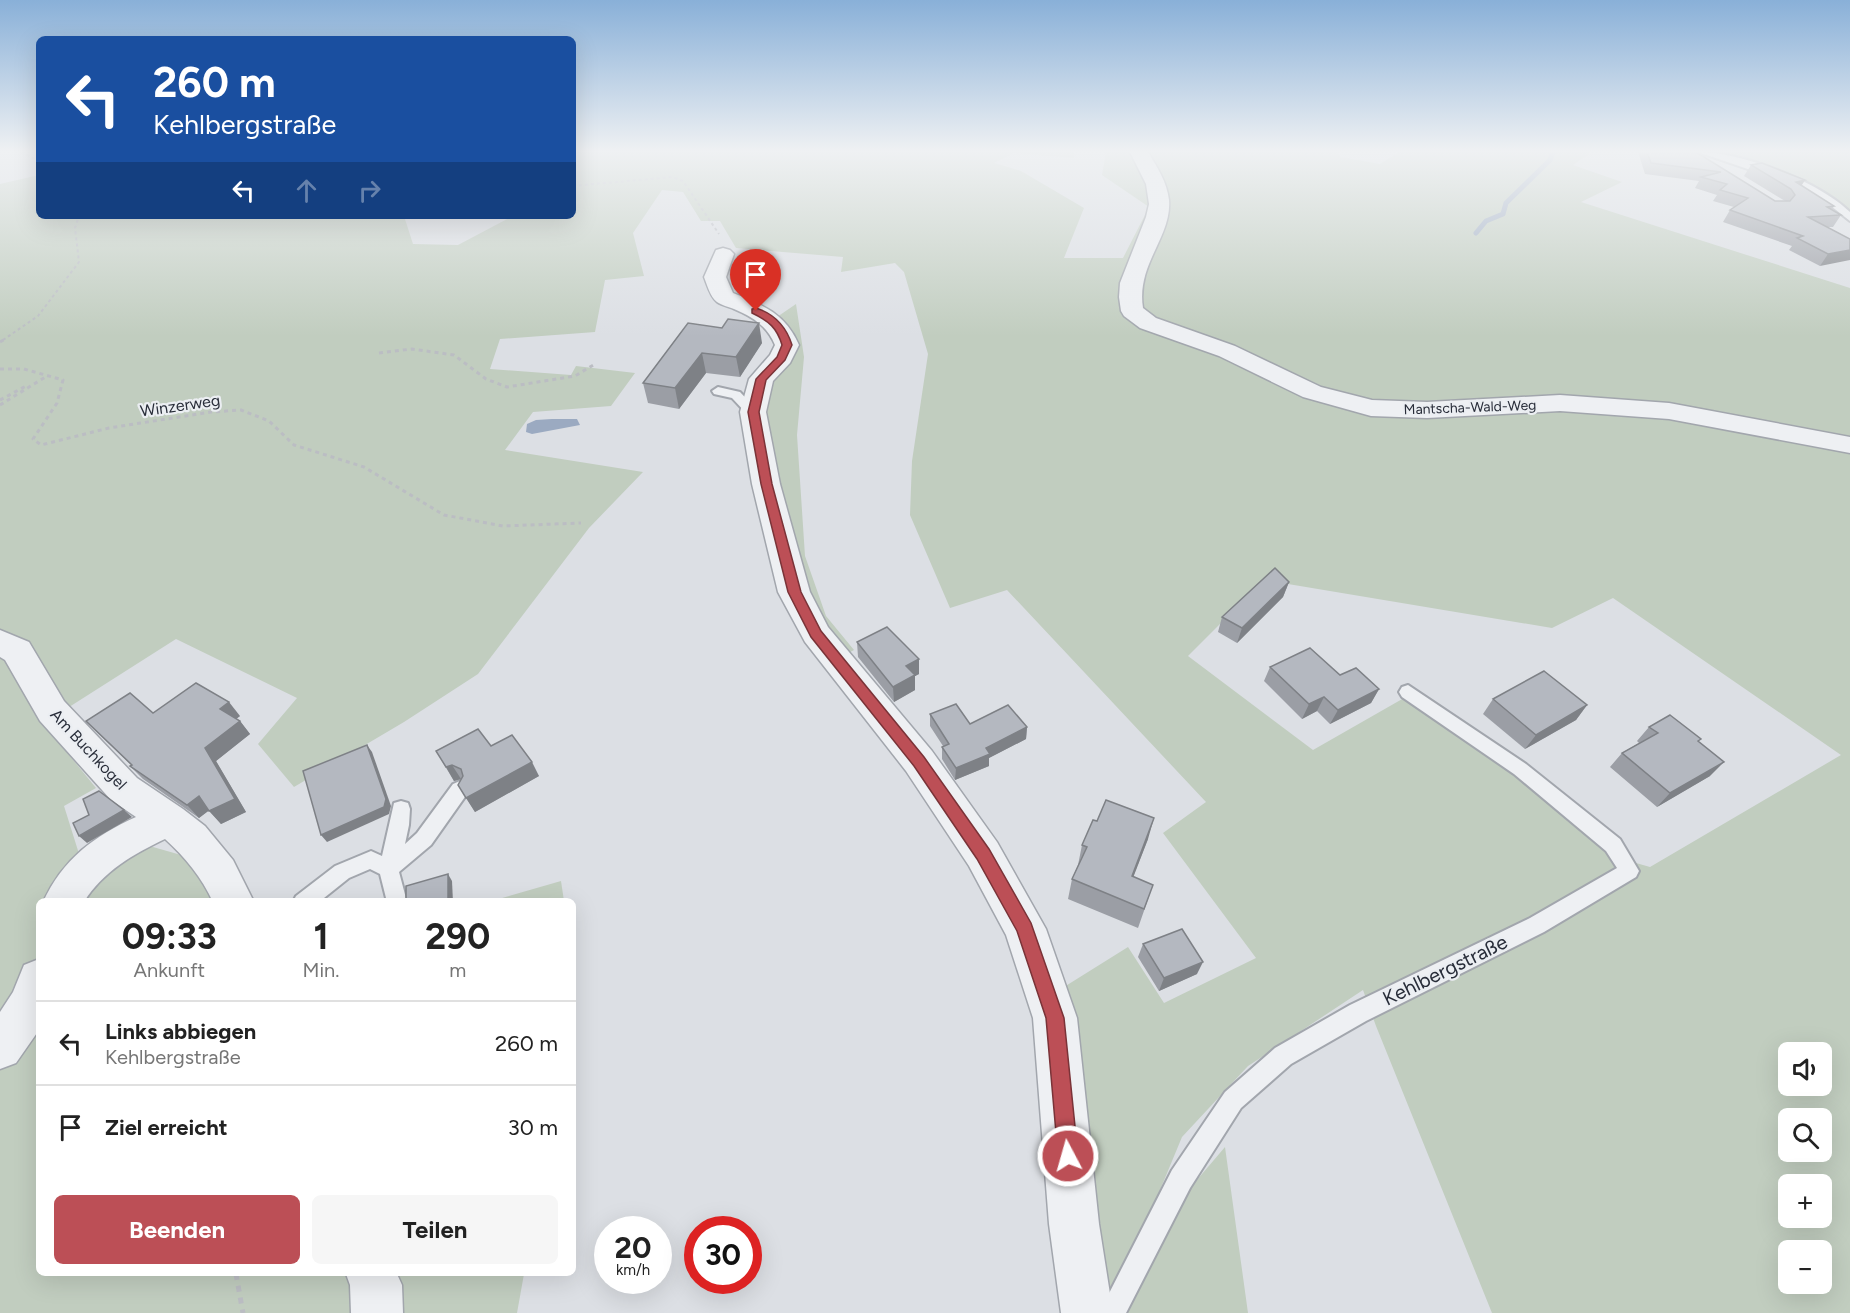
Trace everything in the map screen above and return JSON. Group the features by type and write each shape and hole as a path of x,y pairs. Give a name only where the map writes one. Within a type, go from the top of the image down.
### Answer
{"street":[{"name":"Mantscha-Wald-Weg","path":"1155,213 1135,268 1130,297 1132,311 1149,323 1227,351 1312,392 1371,408 1393,410 1560,404 1668,411 1850,445"},
{"path":"723,254 715,276 724,297 771,318 783,333 787,345 781,358 761,379 753,412 766,484 794,592 816,634 919,761 983,854 1025,929 1055,1018 1074,1224 1087,1313"},
{"name":"Am Buchkogel","path":"0,642 17,651 52,711 124,789 170,820 191,838 219,872 232,898"},
{"path":"66,898 92,860 118,844 170,820"},
{"path":"0,1047 15,1028 36,993"}],"lane":[{"path":"718,392 736,395 753,412"},
{"name":"Kehlbergstraße","path":"1112,1313 1181,1179 1233,1100 1283,1056 1358,1013 1537,925 1629,871 1613,845 1520,769 1408,692"},
{"path":"388,869 424,839 460,789"},
{"path":"396,898 388,869 400,825 401,809"},
{"path":"308,898 342,872 371,860 388,869"}],"path":[{"path":"705,213 728,246 723,254"},
{"path":"0,342 38,316 79,262 75,228 78,219"},
{"path":"379,353 412,349 454,355 486,379 507,387 575,376 595,364"},
{"path":"0,369 12,366 48,375"},
{"path":"0,400 48,375"},
{"path":"0,405 48,375"},
{"name":"Winzerweg","path":"48,375 63,381 64,389 33,439 41,445 110,428 211,412 241,410 269,421 294,445 364,467 444,515 503,526 581,523"},
{"path":"236,1276 243,1313"}],"green space":[{"path":"0,213 36,213 36,219 405,219 413,244 458,245 507,219 576,219 576,213 646,213 633,233 644,276 605,280 595,332 500,339 490,369 571,375 576,366 635,373 611,406 533,412 505,450 643,472 589,528 478,674 404,722 294,787 258,744 297,698 176,639 66,709 0,634"},
{"path":"696,213 1082,213 1064,258 1123,258 1146,213 1616,213 1850,288 1850,1313 1492,1313 1363,990 1248,1066 1182,1137 1133,1255 1225,1147 1248,1313 1064,1313 1056,992 1128,947 1164,1003 1256,958 1163,833 1206,802 1007,590 950,608 910,515 912,461 928,354 904,272 895,263 841,272 843,257 736,248 720,221 701,221","holes":["1264,580 1552,628 1613,598 1841,755 1650,867 1615,857 1518,777 1404,698 1313,750 1188,656"]},
{"path":"1837,213 1850,213 1850,222"},
{"path":"796,304 804,357 797,435 805,556 826,616 854,650 841,657 796,580 762,410 768,379 791,355 777,317"},
{"path":"0,656 5,659 43,723 96,788 64,806 80,857 146,845 181,855 242,898 36,898 36,1276 524,1276 517,1313 0,1313"},
{"path":"561,881 564,898 502,898"}],"water":[{"path":"577,419 580,425 532,434 526,432 527,424 536,420"}],"building":[{"path":"1739,213 1838,213 1841,215 1808,217 1850,239 1850,250 1828,254 1797,238 1803,236"},
{"path":"728,319 759,323 736,357 702,353 675,388 643,383 688,323 722,328"},
{"path":"1275,568 1289,582 1242,628 1222,617"},
{"path":"887,627 919,659 906,666 915,675 893,687 857,642"},
{"path":"1310,648 1340,675 1356,668 1379,689 1338,710 1324,697 1309,704 1270,667"},
{"path":"1544,671 1587,705 1536,735 1493,699"},
{"path":"196,683 229,702 220,709 240,721 205,748 235,799 209,811 199,796 187,805 130,766 132,765 86,721 130,693 153,713"},
{"path":"956,704 970,724 1008,705 1027,727 986,748 990,754 956,768 942,747 949,744 930,714"},
{"path":"1670,715 1701,739 1698,741 1724,762 1670,793 1622,753 1658,733 1649,727"},
{"path":"478,729 491,746 512,735 532,762 466,798 458,785 463,776 461,769 452,765 446,767 436,751"},
{"path":"367,745 386,799 384,807 321,835 303,771"},
{"path":"99,791 124,810 79,836 73,823 89,815 83,799"},
{"path":"1106,800 1154,818 1132,876 1153,885 1144,909 1072,879 1087,847 1082,845 1093,820 1097,821"},
{"path":"448,874 448,898 406,898 406,886"},
{"path":"1182,929 1203,962 1164,978 1143,944"}],"waterway":[{"path":"1476,233 1486,221 1503,213"}],"route":[{"path":"756,311 771,318 783,333 787,345 781,358 761,379 753,412 766,484 794,592 816,634 919,761 983,854 1025,929 1055,1018 1068,1156"}]}
